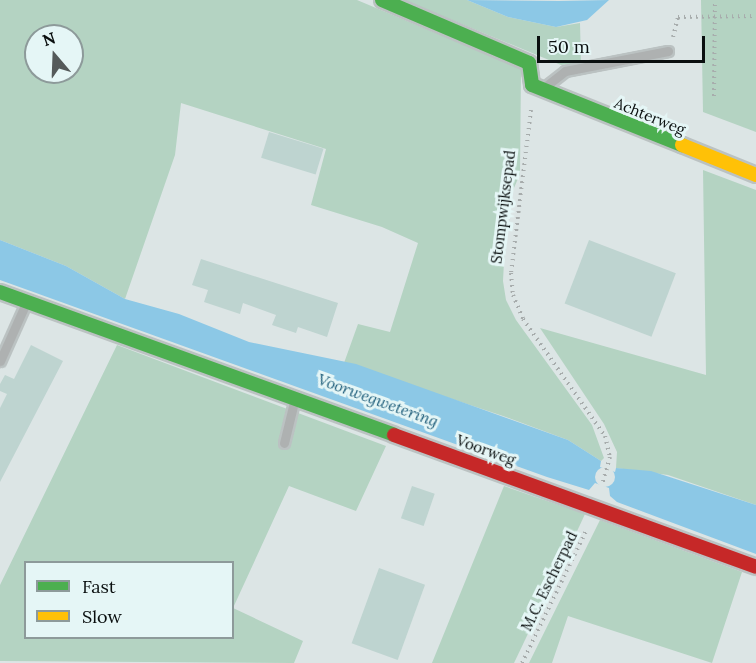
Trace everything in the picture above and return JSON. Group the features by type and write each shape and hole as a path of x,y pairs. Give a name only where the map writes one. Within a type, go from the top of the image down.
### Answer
{"street":[{"path":"382,0 530,63 537,88"},
{"name":"Achterweg","path":"537,88 756,175"},
{"name":"Voorweg","path":"0,292 756,567"}],"lane":[{"path":"537,88 566,71 668,51"},
{"path":"0,361 27,302"},
{"path":"284,443 294,399"}],"path":[{"path":"714,96 715,0"},
{"path":"668,51 678,17 756,16"},
{"name":"Stompwijksepad","path":"537,88 511,273 513,295 523,319 605,436 610,457 601,487"},
{"name":"M.C. Escherpad","path":"522,663 596,509"}],"green space":[{"path":"0,0 357,0 521,69 520,174 507,204 503,281 506,300 516,320 592,425 604,458 601,461 568,440 503,416 344,363 358,324 390,332 418,243 382,227 311,205 326,149 181,103 175,155 125,299 66,266 0,240"},
{"path":"404,0 467,0 508,17 556,27 580,23 581,63 561,65"},
{"path":"701,0 756,0 756,132 703,112"},
{"path":"703,170 756,190 756,505 668,475 616,468 617,452 604,424 540,328 706,375"},
{"path":"117,345 386,446 356,511 289,486 234,606 234,561 24,561 24,639 234,639 234,608 303,641 294,663 0,661 0,585"},
{"path":"504,486 585,514 514,663 432,663"},
{"path":"600,520 742,572 712,663 568,616 552,663 529,663"}],"water":[{"path":"467,0 609,0 587,20 556,27 508,17"},
{"name":"Voorwegwetering","path":"0,240 66,266 125,299 179,314 249,342 356,364 568,440 601,461 600,467 615,472 616,468 651,471 756,505 756,554 617,502 610,496 609,488 595,483 589,490 547,477 0,280"}],"pier":[{"path":"605,467 612,470 615,477 612,484 605,487 598,484 595,477 598,470"}],"building":[{"path":"269,132 324,149 316,174 261,158"},
{"path":"589,240 676,273 651,337 565,303"},
{"path":"201,259 338,303 327,337 298,327 296,333 272,325 276,315 243,303 240,314 204,302 208,290 192,285"},
{"path":"31,345 63,361 0,482 0,408 7,394 0,391 0,384 5,375 14,379"},
{"path":"412,486 435,494 424,526 401,518"},
{"path":"379,568 425,585 398,660 352,643"}],"traffic: fast":[{"path":"382,0 529,63 532,85 682,145"},
{"path":"0,292 394,435"}],"traffic: slow":[{"path":"682,145 756,175"}],"traffic: jam":[{"path":"394,435 756,567"}]}
